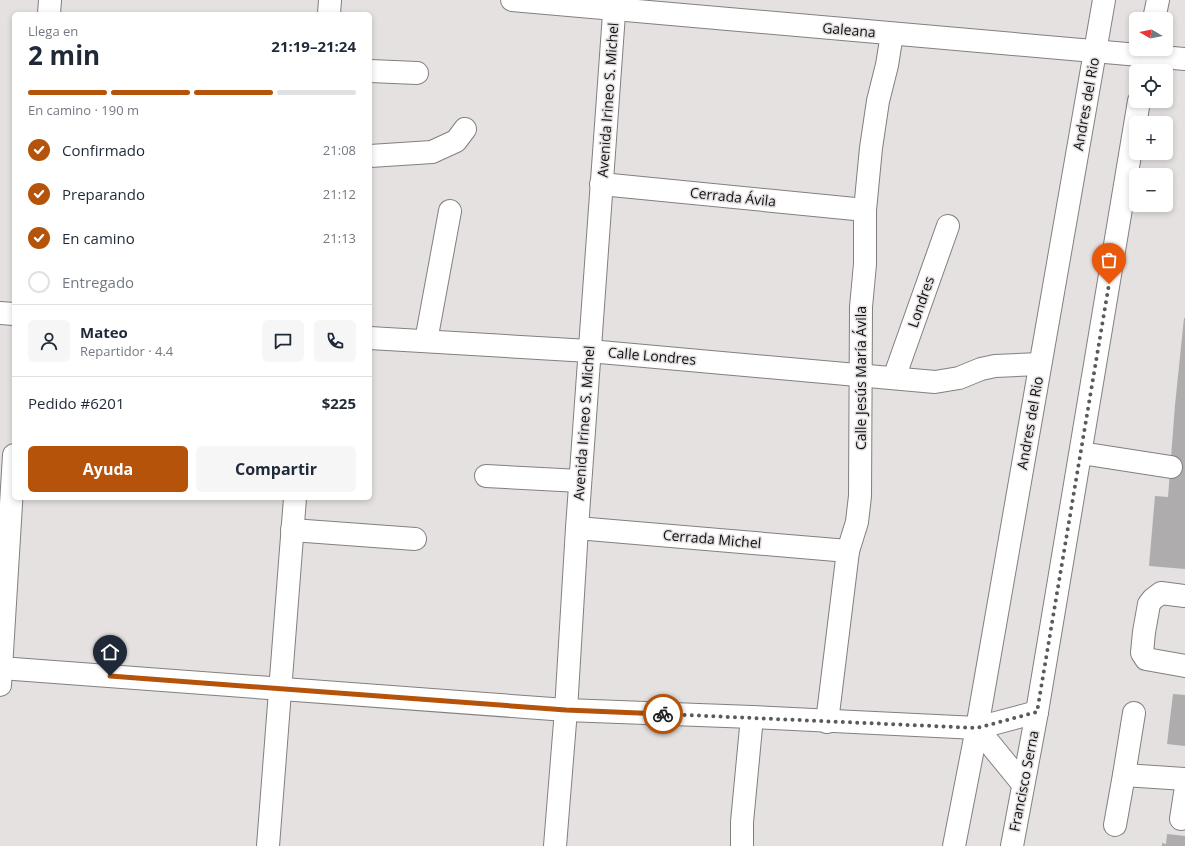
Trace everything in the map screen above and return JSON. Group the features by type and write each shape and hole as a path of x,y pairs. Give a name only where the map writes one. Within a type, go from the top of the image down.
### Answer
{"street":[{"path":"49,12 50,0"},
{"path":"329,12 330,0"},
{"name":"Galeana","path":"512,0 615,4 892,34 1095,52 1146,59 1185,59"},
{"name":"Andres del Rio","path":"954,846 977,728 1104,0"},
{"path":"1155,12 1158,0"},
{"name":"Avenida Irineo S. Michel","path":"555,846 566,710 589,350 615,4"},
{"name":"Calle Jesús María Ávila","path":"827,722 848,551 857,522 860,496 862,308 865,210 874,128 892,34"},
{"path":"372,71 417,73"},
{"name":"Francisco Serna","path":"1012,846 1022,783 1037,712 1138,108"},
{"path":"372,156 432,152 456,141 465,129"},
{"name":"Cerrada Ávila","path":"601,184 865,210"},
{"path":"426,341 450,211"},
{"name":"Londres","path":"894,378 948,226"},
{"path":"0,313 12,314"},
{"name":"Calle Londres","path":"372,338 589,350 935,382 959,378 981,369 995,366 1040,364"},
{"path":"1081,452 1171,467"},
{"path":"486,476 580,481"},
{"path":"12,493 0,674 281,688 566,710 977,728 1037,712"},
{"path":"268,846 294,500"},
{"name":"Cerrada Michel","path":"577,528 848,551"},
{"path":"292,530 415,539"},
{"path":"1185,596 1161,593 1153,598 1149,604 1142,653 1146,659 1185,666"},
{"path":"1115,824 1134,713"},
{"path":"742,846 742,822 752,717"},
{"path":"977,728 1022,783"},
{"path":"1124,775 1185,779"},
{"path":"1181,819 1185,793"}],"building":[{"path":"1184,318 1185,569 1149,566 1155,496 1168,497 1175,405"},
{"path":"1173,694 1185,695 1185,746 1167,744"},
{"path":"1167,834 1185,836 1185,846 1162,846 1162,843 1166,844"}],"way so far":[{"path":"663,714 977,728 1037,712 1109,284"}],"route":[{"path":"110,676 566,710 663,714"}]}
